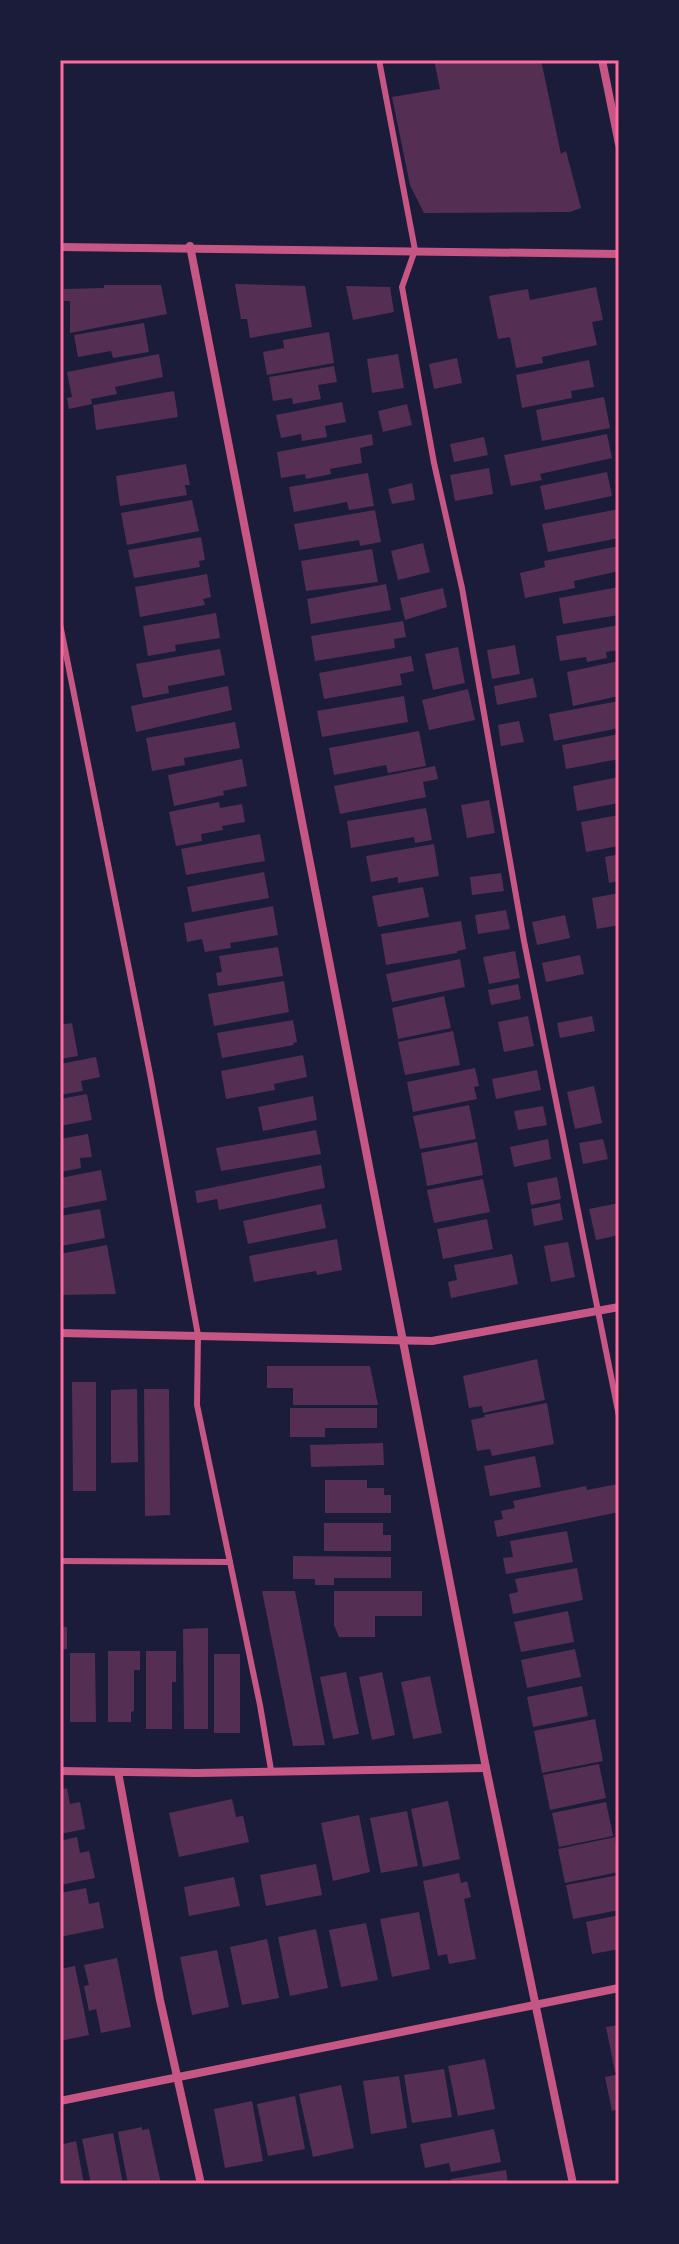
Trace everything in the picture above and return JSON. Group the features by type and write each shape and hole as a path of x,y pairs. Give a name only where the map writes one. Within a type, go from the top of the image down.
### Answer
{"street":[{"path":"602,60 619,144"},
{"path":"190,246 486,1768 573,2184"},
{"path":"60,247 190,246 619,254"},
{"path":"60,1333 432,1341 619,1307"},
{"path":"60,1771 486,1768"},
{"path":"118,1772 177,2079 201,2184"},
{"path":"60,2101 619,1988"}],"lane":[{"path":"379,60 415,250 402,287 434,463 462,588 524,941 619,1416"},
{"path":"60,624 150,1074 198,1335 197,1405 271,1770"},
{"path":"60,1561 230,1562"}],"building":[{"path":"434,60 541,60 561,154 566,151 581,208 570,212 424,213 410,185 392,97 440,89"},
{"path":"235,284 305,286 312,327 250,338 247,319 241,319"},
{"path":"104,285 161,285 167,314 70,333 70,301 64,301 64,289 104,288"},
{"path":"346,286 390,287 394,312 353,320"},
{"path":"596,287 603,320 592,322 597,345 542,357 543,363 516,368 510,337 498,339 489,296 528,289 530,300"},
{"path":"144,323 149,352 113,358 111,351 78,357 74,335"},
{"path":"329,332 334,363 267,375 263,352 284,348 283,340"},
{"path":"159,354 163,377 115,387 117,394 91,399 92,404 69,409 67,398 72,397 67,372"},
{"path":"398,354 404,388 372,393 367,359"},
{"path":"457,358 462,383 434,389 429,364"},
{"path":"589,360 594,387 571,391 572,398 522,408 516,375"},
{"path":"334,366 337,382 318,385 321,399 293,404 292,398 273,401 269,377"},
{"path":"174,391 178,417 96,430 93,405"},
{"path":"604,397 610,428 542,441 536,410"},
{"path":"342,402 346,422 325,426 327,437 302,441 301,434 281,438 276,415"},
{"path":"407,404 412,425 383,432 378,411"},
{"path":"372,434 373,445 360,448 362,463 330,469 331,474 306,479 305,474 281,478 277,452"},
{"path":"607,434 612,458 540,474 542,480 511,486 504,455"},
{"path":"484,437 488,455 454,462 450,444"},
{"path":"186,464 190,485 185,485 187,495 120,506 116,476"},
{"path":"489,468 493,494 455,501 450,475"},
{"path":"607,472 612,496 545,510 540,486"},
{"path":"368,473 374,506 349,510 347,502 294,512 289,487"},
{"path":"412,483 415,500 392,504 388,489"},
{"path":"192,500 199,531 127,545 121,513"},
{"path":"619,509 619,538 548,552 542,524"},
{"path":"375,510 381,542 360,546 359,540 299,550 294,524"},
{"path":"201,537 205,560 199,561 200,567 134,578 128,550"},
{"path":"423,543 430,572 398,580 391,551"},
{"path":"619,546 619,571 574,581 575,588 525,598 520,573 545,567 544,561"},
{"path":"372,549 378,582 306,591 301,561"},
{"path":"207,574 211,597 203,599 205,605 140,617 135,587"},
{"path":"386,584 391,610 311,624 307,599"},
{"path":"619,587 619,615 563,624 559,598"},
{"path":"443,588 447,607 405,620 400,598"},
{"path":"216,613 220,638 175,645 176,651 148,656 143,626"},
{"path":"403,621 406,637 394,639 395,648 315,661 311,636"},
{"path":"619,625 619,650 606,652 607,658 587,662 586,657 560,661 556,636"},
{"path":"515,645 520,674 492,679 487,650"},
{"path":"458,647 465,683 433,690 425,654"},
{"path":"220,649 225,675 168,686 169,693 143,698 136,664"},
{"path":"411,656 414,671 400,674 402,685 324,699 319,673"},
{"path":"619,661 619,696 573,706 567,672"},
{"path":"533,678 537,697 497,705 494,686"},
{"path":"228,686 232,710 136,732 131,706"},
{"path":"468,689 475,720 429,730 422,700"},
{"path":"404,696 408,722 322,737 317,711"},
{"path":"619,701 619,728 554,741 549,714"},
{"path":"519,721 524,742 501,746 498,725"},
{"path":"235,722 240,748 184,758 185,765 152,771 146,738"},
{"path":"419,731 426,766 388,773 386,765 334,775 329,748"},
{"path":"619,734 619,759 566,769 562,745"},
{"path":"242,759 247,786 223,791 224,795 174,806 168,775"},
{"path":"435,766 438,779 423,782 426,797 340,814 334,786"},
{"path":"619,777 619,803 577,811 573,786"},
{"path":"489,800 495,833 467,838 461,805"},
{"path":"219,802 220,808 242,804 245,822 201,834 202,841 176,846 169,812"},
{"path":"426,808 432,840 415,843 414,837 351,848 347,821"},
{"path":"619,815 619,846 586,852 581,822"},
{"path":"260,834 265,861 186,875 181,849"},
{"path":"434,844 439,876 398,883 398,877 371,882 366,856"},
{"path":"619,854 619,881 609,883 605,857"},
{"path":"264,872 269,898 192,912 187,887"},
{"path":"501,873 504,891 472,895 470,877"},
{"path":"423,887 429,917 378,927 372,896"},
{"path":"619,893 619,925 597,929 592,898"},
{"path":"273,906 278,935 230,943 231,948 205,952 202,939 187,942 184,923"},
{"path":"506,910 510,929 478,934 475,915"},
{"path":"565,915 570,938 537,945 532,922"},
{"path":"461,921 466,949 386,965 381,934"},
{"path":"278,947 283,976 218,986 216,973 222,972 219,956"},
{"path":"515,951 520,978 489,984 483,957"},
{"path":"580,955 584,974 546,982 542,963"},
{"path":"460,959 465,987 392,1002 386,974"},
{"path":"284,981 289,1012 214,1026 208,994"},
{"path":"518,984 521,999 491,1005 488,990"},
{"path":"444,996 451,1028 398,1039 392,1008"},
{"path":"528,1016 534,1046 504,1052 498,1022"},
{"path":"592,1016 595,1031 560,1038 557,1023"},
{"path":"293,1020 297,1042 294,1045 222,1058 217,1033"},
{"path":"72,1023 78,1056 60,1059 60,1025"},
{"path":"453,1031 460,1065 405,1075 398,1042"},
{"path":"303,1055 307,1077 274,1084 275,1090 226,1099 221,1071"},
{"path":"96,1057 100,1077 81,1081 83,1091 60,1095 60,1064"},
{"path":"475,1068 479,1086 474,1087 477,1099 413,1112 407,1082"},
{"path":"537,1070 541,1090 496,1099 492,1079"},
{"path":"594,1086 602,1123 575,1129 567,1092"},
{"path":"87,1094 92,1120 60,1126 60,1099"},
{"path":"313,1096 317,1120 263,1131 258,1107"},
{"path":"469,1105 476,1139 420,1149 413,1116"},
{"path":"543,1106 547,1125 518,1130 514,1111"},
{"path":"316,1130 321,1154 221,1171 216,1148"},
{"path":"88,1134 92,1157 80,1158 81,1168 60,1172 60,1139"},
{"path":"548,1139 551,1159 514,1167 510,1147"},
{"path":"603,1139 608,1159 583,1164 579,1143"},
{"path":"477,1142 483,1175 427,1186 421,1153"},
{"path":"321,1165 325,1188 219,1210 217,1199 197,1203 195,1191"},
{"path":"101,1170 107,1200 60,1209 60,1178"},
{"path":"557,1177 561,1199 531,1205 527,1183"},
{"path":"483,1179 490,1212 434,1223 427,1190"},
{"path":"560,1203 563,1220 534,1226 531,1209"},
{"path":"619,1203 619,1235 596,1240 589,1209"},
{"path":"321,1204 326,1228 248,1244 243,1221"},
{"path":"100,1209 105,1238 61,1246 60,1216"},
{"path":"487,1219 493,1249 443,1259 437,1229"},
{"path":"337,1239 342,1270 317,1275 316,1271 254,1282 249,1256"},
{"path":"568,1242 575,1277 551,1282 544,1246"},
{"path":"107,1245 116,1294 60,1295 60,1254"},
{"path":"512,1254 518,1284 451,1298 448,1282 457,1280 454,1265"},
{"path":"537,1359 545,1400 483,1413 482,1406 469,1408 463,1376"},
{"path":"267,1366 370,1366 378,1405 293,1405 293,1388 267,1388"},
{"path":"72,1382 96,1382 96,1491 73,1491"},
{"path":"137,1389 138,1462 111,1463 111,1390"},
{"path":"144,1389 169,1389 170,1515 145,1516"},
{"path":"547,1403 554,1444 492,1456 490,1449 477,1451 471,1420"},
{"path":"290,1408 377,1408 377,1428 325,1428 325,1437 290,1437"},
{"path":"383,1443 384,1465 311,1467 310,1445"},
{"path":"535,1456 541,1487 490,1496 484,1466"},
{"path":"325,1480 367,1480 367,1488 384,1488 384,1495 391,1495 391,1513 325,1513"},
{"path":"618,1484 619,1512 497,1537 494,1521 503,1519 501,1511 515,1508 513,1501 586,1486 587,1490"},
{"path":"324,1523 383,1523 383,1535 391,1535 391,1551 324,1551"},
{"path":"567,1531 573,1562 506,1574 503,1558 513,1557 510,1541"},
{"path":"293,1556 391,1557 391,1578 334,1578 334,1585 315,1585 315,1579 293,1579"},
{"path":"577,1568 583,1600 513,1614 509,1594 518,1592 515,1579"},
{"path":"262,1591 295,1591 325,1745 293,1746"},
{"path":"334,1591 422,1591 422,1616 375,1616 375,1637 339,1637 334,1625"},
{"path":"568,1611 574,1642 521,1652 514,1622"},
{"path":"60,1627 67,1627 67,1649 60,1649"},
{"path":"208,1628 208,1729 184,1729 183,1629"},
{"path":"575,1649 581,1677 527,1688 521,1660"},
{"path":"108,1651 140,1651 140,1670 134,1670 131,1722 108,1722"},
{"path":"146,1651 176,1651 176,1682 172,1682 172,1729 146,1729"},
{"path":"70,1653 95,1653 96,1722 70,1722"},
{"path":"214,1654 240,1654 240,1733 214,1733"},
{"path":"346,1672 359,1734 333,1739 320,1677"},
{"path":"382,1672 395,1735 372,1740 359,1677"},
{"path":"430,1676 442,1733 413,1739 401,1682"},
{"path":"582,1686 588,1716 533,1727 527,1697"},
{"path":"595,1719 603,1761 542,1773 534,1731"},
{"path":"599,1764 606,1798 550,1810 543,1775"},
{"path":"67,1788 70,1804 80,1802 85,1829 60,1834 60,1790"},
{"path":"232,1799 236,1817 243,1816 249,1842 179,1857 169,1813"},
{"path":"448,1801 460,1859 423,1867 411,1809"},
{"path":"606,1802 613,1836 559,1847 552,1813"},
{"path":"407,1811 418,1866 381,1873 370,1818"},
{"path":"359,1815 370,1872 333,1881 321,1823"},
{"path":"77,1837 80,1853 89,1851 95,1878 60,1885 60,1841"},
{"path":"615,1837 619,1872 565,1883 558,1849"},
{"path":"316,1864 322,1895 266,1906 260,1875"},
{"path":"459,1873 461,1883 467,1881 471,1897 464,1899 476,1959 449,1964 447,1954 438,1956 423,1881"},
{"path":"619,1875 619,1910 573,1919 566,1885"},
{"path":"234,1877 240,1906 189,1916 184,1887"},
{"path":"86,1888 89,1904 99,1902 104,1928 60,1937 60,1893"},
{"path":"419,1912 430,1969 392,1977 380,1919"},
{"path":"619,1915 619,1949 592,1954 586,1922"},
{"path":"366,1923 378,1980 341,1987 329,1930"},
{"path":"316,1929 328,1988 290,1996 278,1937"},
{"path":"267,1939 279,1998 242,2005 230,1947"},
{"path":"217,1950 229,2007 192,2015 180,1957"},
{"path":"117,1958 131,2027 101,2033 96,2009 89,2011 84,1986 89,1985 84,1965"},
{"path":"75,1966 89,2035 60,2041 60,1969"},
{"path":"619,2025 619,2071 615,2072 606,2027"},
{"path":"485,2059 495,2109 458,2116 448,2066"},
{"path":"444,2069 452,2117 412,2123 404,2075"},
{"path":"619,2074 619,2109 612,2111 605,2077"},
{"path":"399,2076 407,2128 371,2134 363,2081"},
{"path":"341,2085 354,2148 313,2157 299,2094"},
{"path":"295,2096 305,2149 268,2156 257,2104"},
{"path":"252,2101 263,2161 225,2168 214,2109"},
{"path":"142,2127 142,2130 149,2129 161,2184 128,2184 118,2132"},
{"path":"494,2129 501,2162 451,2172 449,2163 425,2168 420,2144"},
{"path":"113,2133 123,2184 91,2184 82,2139"},
{"path":"76,2141 84,2184 60,2184 60,2145"},
{"path":"506,2170 508,2184 452,2184 451,2179"}]}
